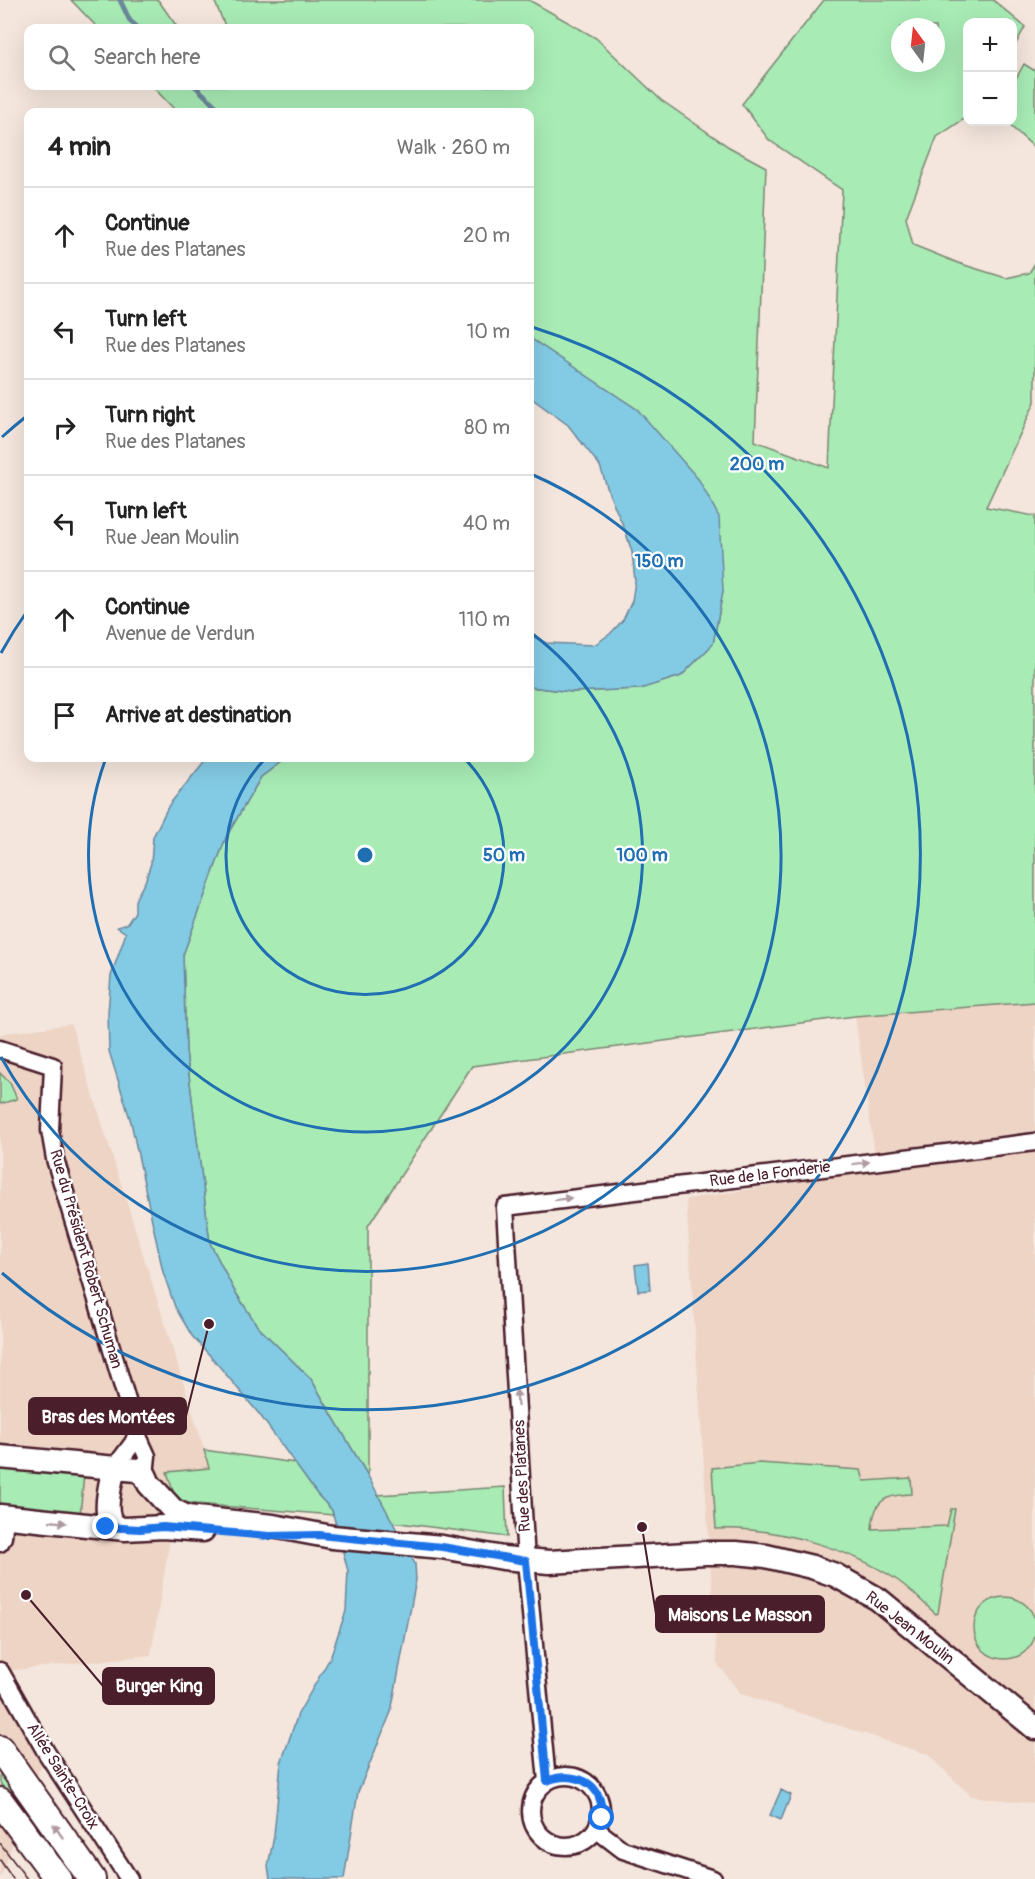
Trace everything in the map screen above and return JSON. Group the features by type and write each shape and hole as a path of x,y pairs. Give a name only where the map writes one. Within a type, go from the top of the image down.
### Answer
{"main road":[{"path":"0,1749 92,1879"},
{"path":"0,1801 58,1879"}],"street":[{"name":"Rue du Président Robert Schuman","path":"0,1049 53,1066 50,1130 55,1159 137,1434 147,1456 147,1480"},
{"name":"Rue de la Fonderie","path":"505,1207 1035,1142"},
{"name":"Rue des Platanes","path":"505,1207 526,1561 547,1781"},
{"path":"137,1434 115,1467 111,1481 109,1516 111,1522 126,1528 141,1524 146,1517 147,1480"},
{"path":"0,1457 137,1470 173,1510 187,1517 273,1526 325,1536"},
{"path":"0,1543 3,1537 3,1516 126,1528 163,1527 269,1536 325,1536"},
{"name":"Rue Jean Moulin","path":"325,1536 410,1544 526,1561 549,1562 736,1553 766,1556 812,1567 835,1575 878,1599 1035,1728"},
{"name":"Allée Sainte-Croix","path":"0,1671 46,1752 129,1879"},
{"path":"572,1776 584,1780 596,1791 601,1803 602,1818 597,1830 586,1841 575,1846 560,1847 548,1842 537,1832 532,1821 531,1806 535,1794 547,1781 556,1777 572,1776"},
{"path":"597,1830 622,1850 713,1879"}],"shaded area":[{"path":"1035,1002 1035,1804 971,1796 927,1754 741,1694 717,1663 686,1199 877,1170 855,1016"},
{"path":"71,1024 210,1468 178,1489 151,1655 6,1671 46,1752 0,1879 0,1034"}],"green space":[{"path":"71,0 158,0 175,24 94,24"},
{"path":"214,0 529,0 596,38 661,100 729,147 766,167 755,441 829,468 842,190 769,140 742,104 824,0 993,0 1014,18 963,18 963,120 937,137 906,218 913,245 958,263 1006,278 1029,273 1035,263 1035,402 986,507 1035,516 1035,1002 855,1016 472,1066 368,1226 368,1476 311,1379 258,1327 234,1290 210,1243 186,1051 183,955 226,837 261,777 281,762 534,762 534,687 572,692 637,689 681,676 713,644 723,591 638,410 534,341 534,108 173,108 156,90 534,90 534,24 224,24"},
{"path":"1017,20 1025,27 1017,42"},
{"path":"1024,64 1035,71 1035,148 1010,126 1017,126 1017,77"},
{"path":"0,1073 10,1083 17,1099 0,1104"},
{"path":"204,1450 295,1463 317,1494 332,1510 333,1515 176,1501 167,1472 209,1468"},
{"path":"759,1463 861,1470 864,1481 911,1478 912,1494 894,1496 882,1501 875,1511 872,1529 947,1526 951,1509 955,1509 938,1613 936,1614 913,1592 878,1568 834,1549 786,1535 762,1531 716,1529 712,1468"},
{"path":"0,1467 84,1474 80,1515 0,1507"},
{"path":"505,1487 507,1537 392,1522 378,1495"},
{"path":"999,1597 1011,1597 1027,1606 1034,1616 1036,1628 1034,1640 1027,1650 1011,1659 999,1659 988,1654 979,1645 974,1634 974,1622 979,1611 988,1602"},
{"path":"0,1770 31,1814 27,1818 0,1783"}],"water":[{"path":"534,341 638,410 699,480 719,517 723,591 713,644 681,676 640,689 572,692 534,687 534,637 546,643 594,645 610,634 623,620 632,601 635,581 632,552 600,466 568,425 534,400"},
{"path":"204,762 281,762 261,777 226,837 183,955 186,1051 210,1243 234,1290 258,1327 311,1379 368,1476 415,1564 416,1580 391,1712 358,1792 344,1879 270,1879 268,1866 274,1836 281,1763 298,1714 330,1658 346,1611 348,1571 332,1510 317,1494 260,1415 192,1336 175,1307 163,1272 131,1122 109,1051 108,1013 111,976 126,933 117,927 127,924 135,912 135,901 145,882 151,863 153,837 169,805"},
{"path":"648,1263 650,1290 638,1291 635,1265"},
{"path":"781,1790 791,1795 781,1820 770,1815"}],"waterway":[{"path":"120,0 133,24"},
{"path":"199,90 218,108"}],"tram line":[{"path":"0,1843 27,1879"},
{"path":"0,1860 13,1879"}],"place":[{"name":"Bras des Montées","path":"209,1324"},
{"name":"Maisons Le Masson","path":"642,1527"},
{"name":"Burger King","path":"26,1595"}],"route":[{"path":"106,1527 140,1529 163,1527 269,1536 319,1535 442,1547 526,1561 547,1781 556,1777 572,1776 584,1780 596,1791 601,1803 602,1818"}]}
